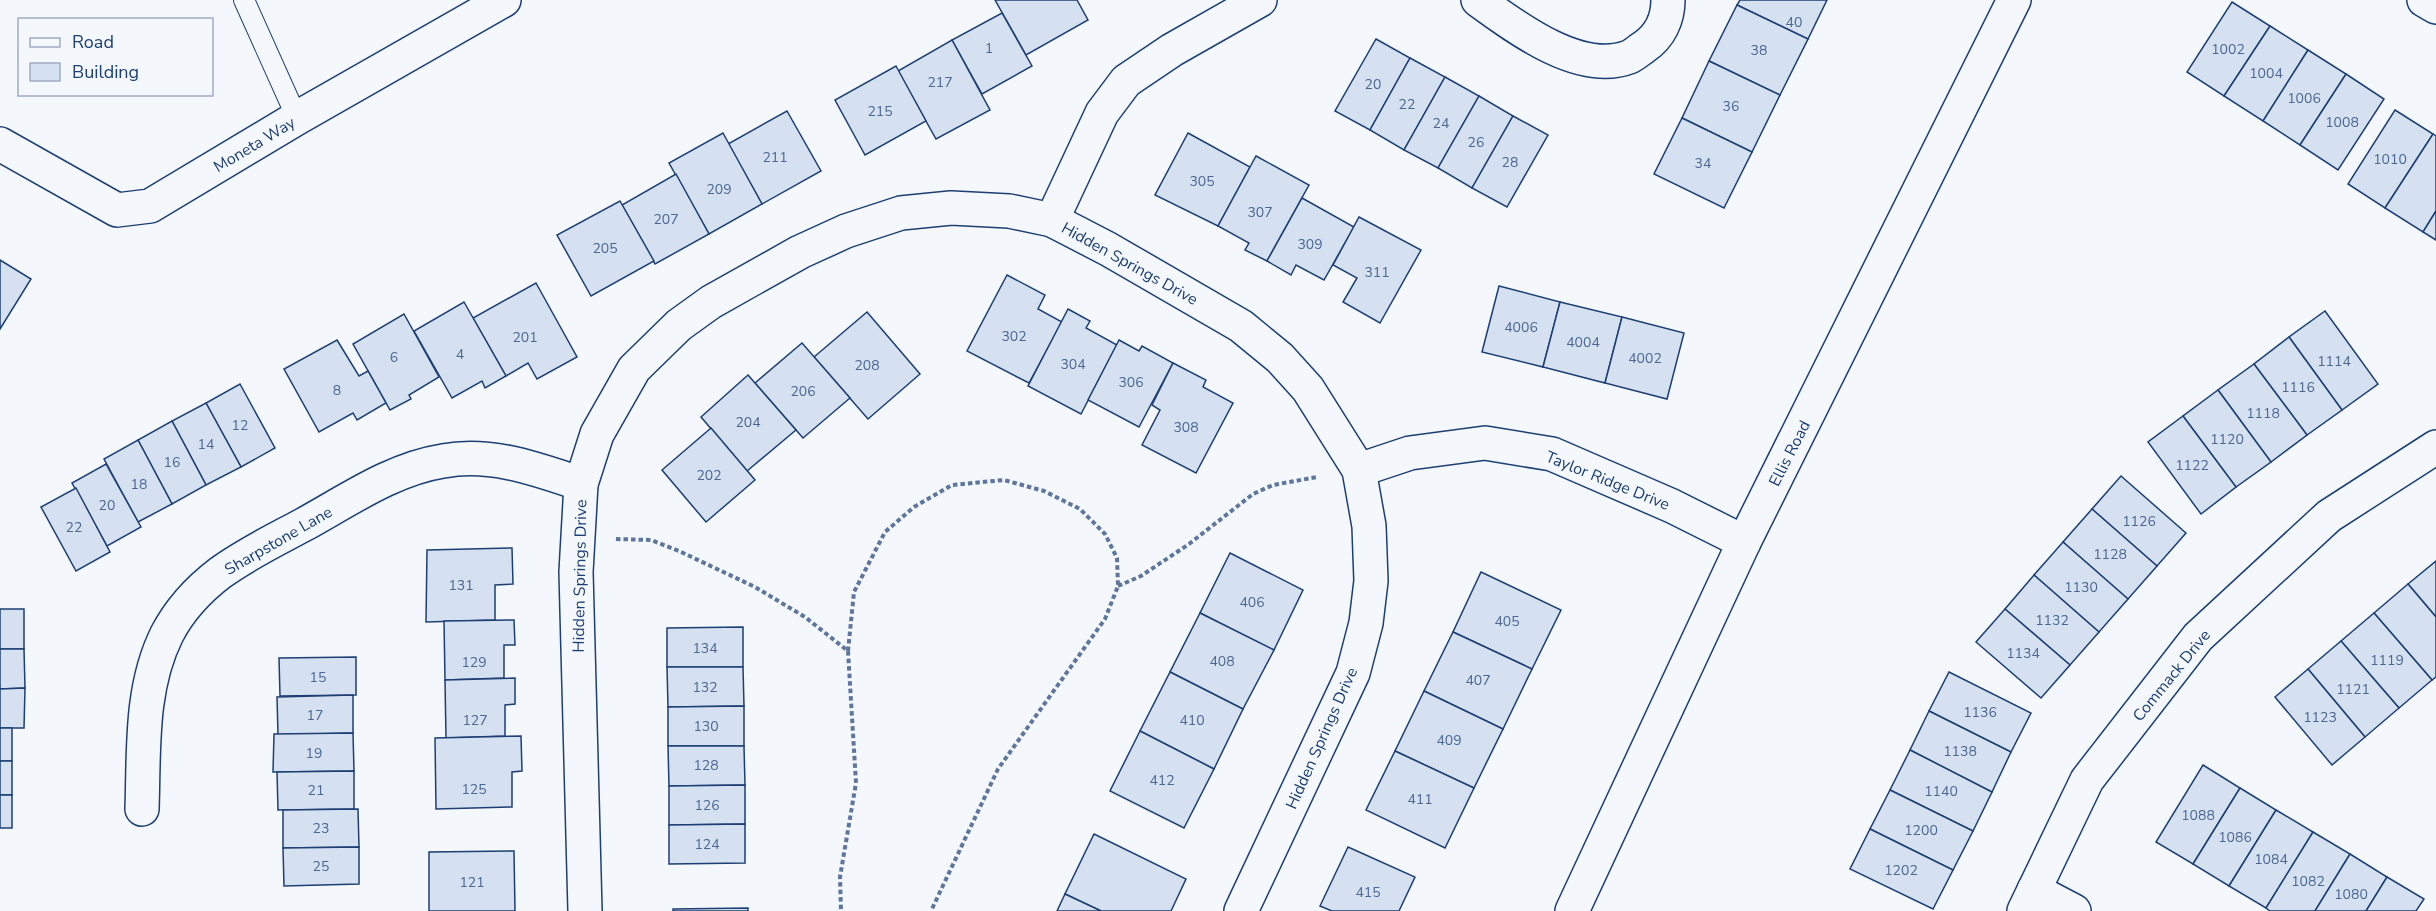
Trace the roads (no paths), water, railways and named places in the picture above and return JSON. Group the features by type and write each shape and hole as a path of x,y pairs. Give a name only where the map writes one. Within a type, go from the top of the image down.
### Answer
{"street":[{"name":"Moneta Way","path":"0,144 117,210 150,206 297,118 504,0"},
{"path":"1052,220 1102,113 1126,81 1172,50 1260,0"},
{"path":"1478,0 1527,33 1568,54 1599,61 1629,57 1655,39 1668,14 1668,0"},
{"name":"Ellis Road","path":"1572,911 1744,542 2014,0"},
{"path":"2424,0 2436,7"},
{"name":"Hidden Springs Drive","path":"585,911 576,572 581,483 597,434 634,369 679,325 711,302 800,252 846,231 901,213 951,208 1001,210 1052,220 1108,249 1241,326 1280,358 1308,389 1359,470 1369,525 1371,581 1366,623 1353,673 1241,911"},
{"name":"Taylor Ridge Drive","path":"1359,470 1410,453 1485,443 1552,454 1672,506 1744,542"},
{"name":"Commack Drive","path":"2029,901 2087,780 2198,637 2329,516 2436,447"},
{"name":"Sharpstone Lane","path":"142,809 146,703 154,670 172,626 189,602 220,573 382,481 444,460 485,459 507,462 581,483"},
{"path":"2029,901 2074,911"}],"lane":[{"path":"244,0 297,118"}]}
